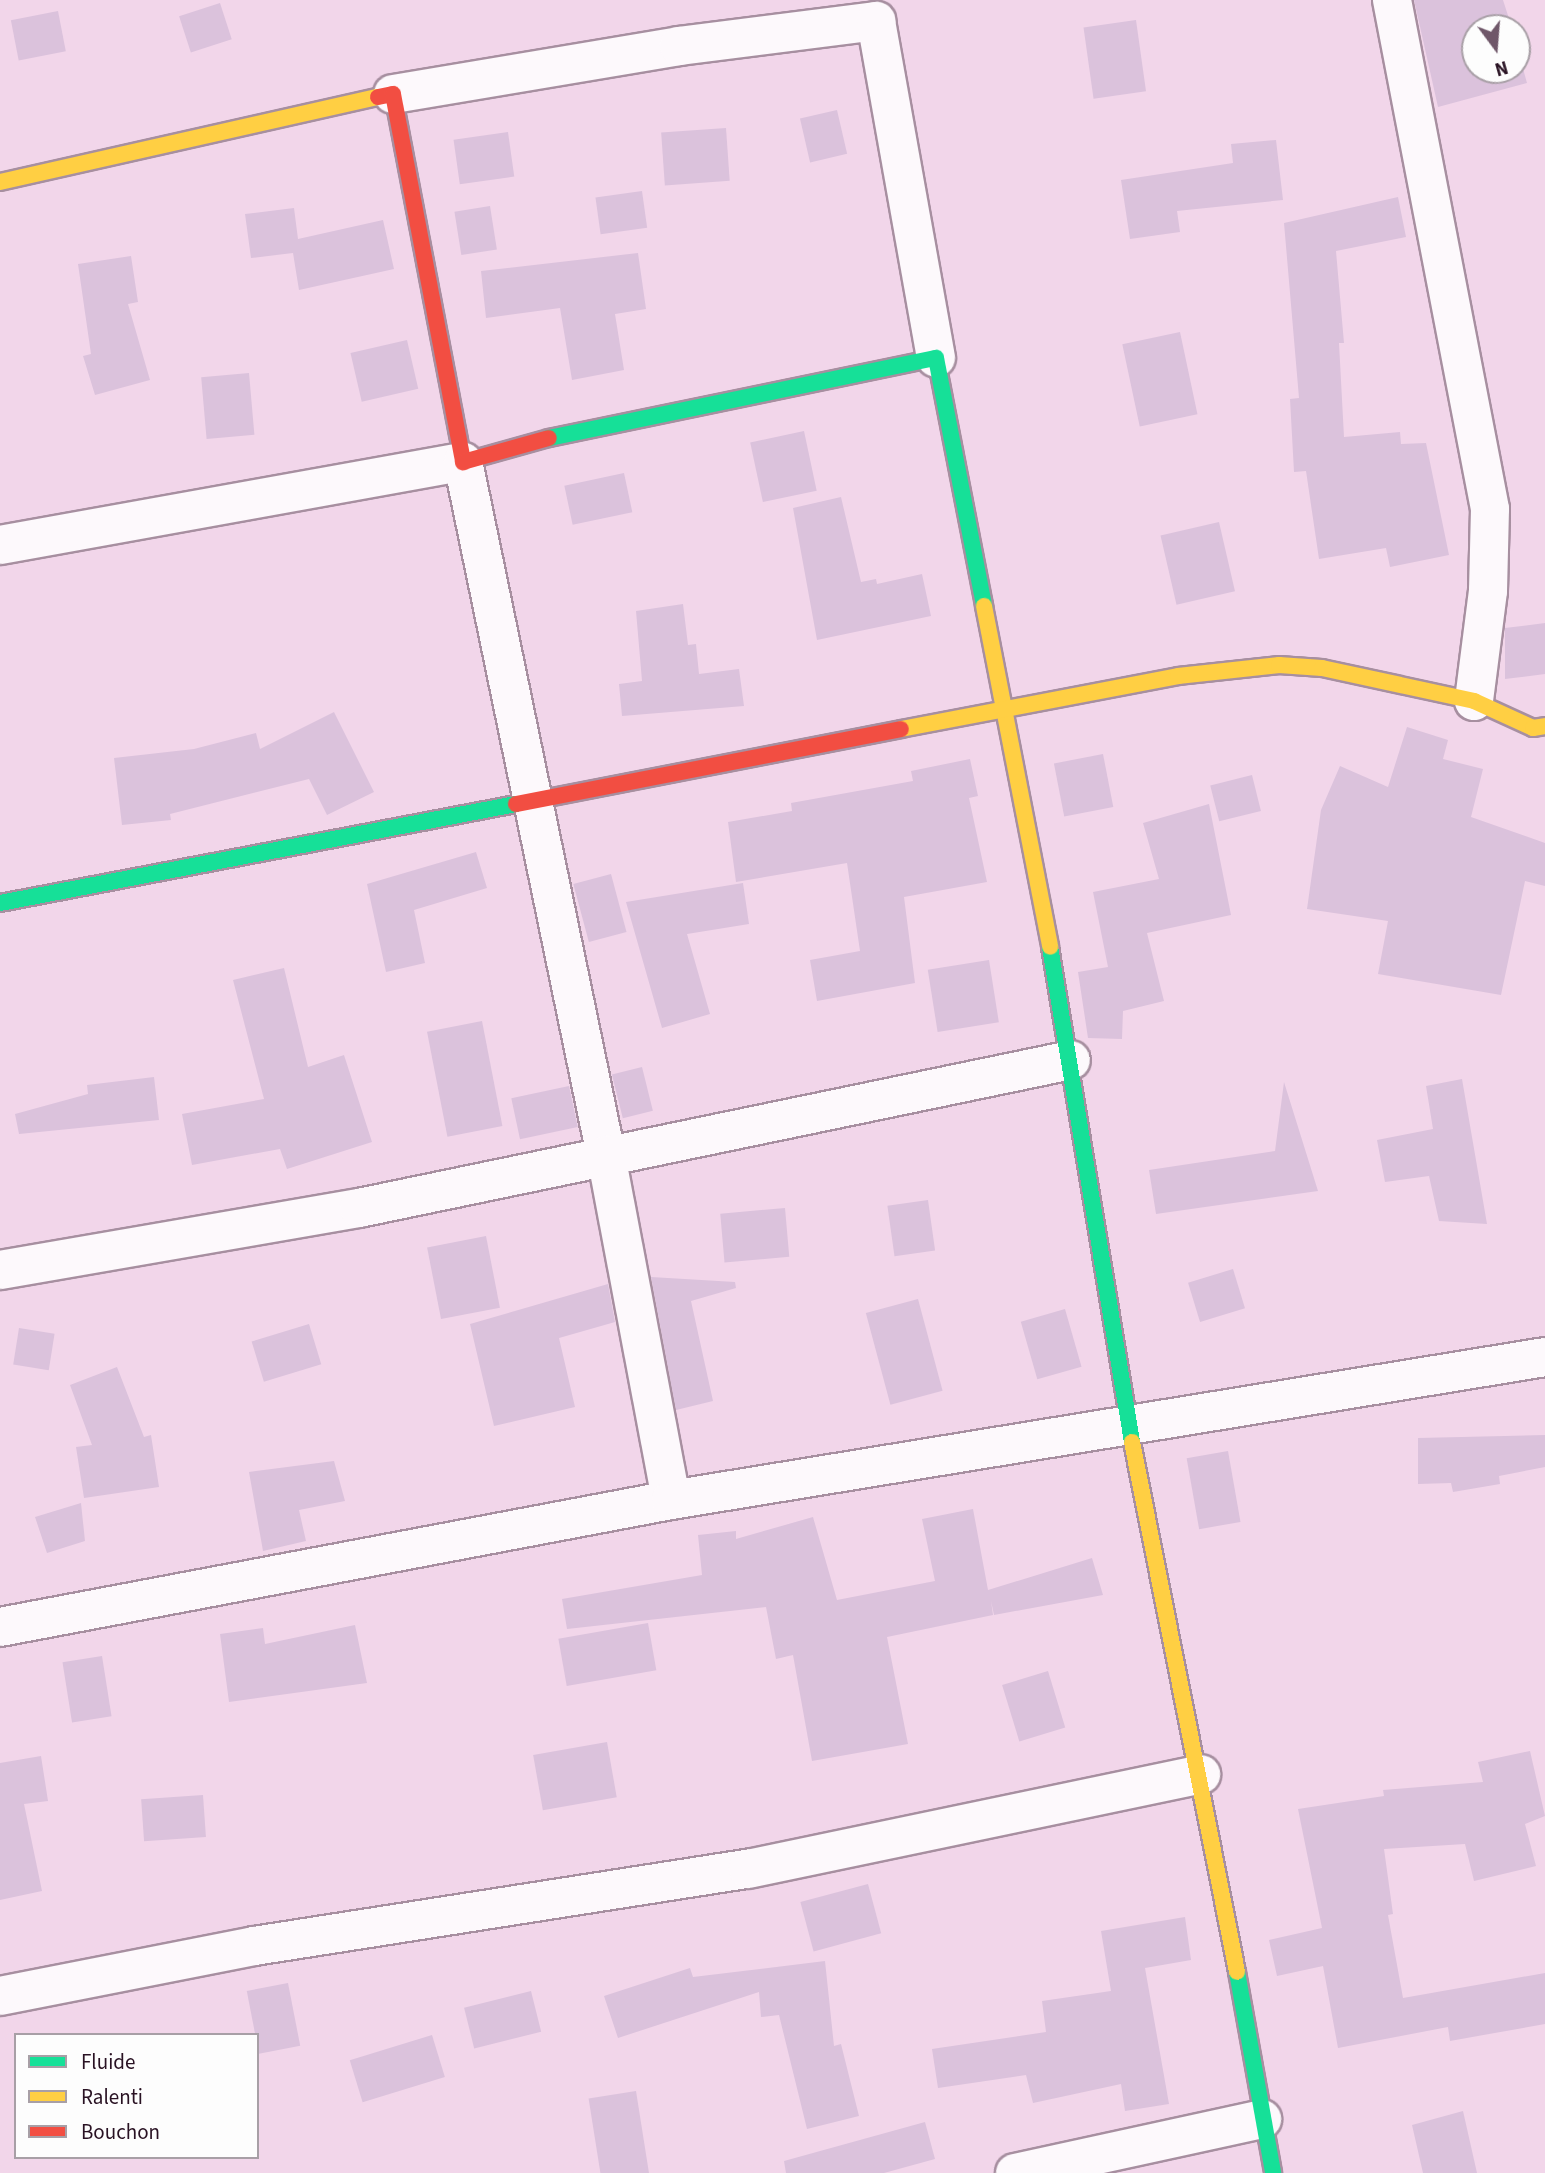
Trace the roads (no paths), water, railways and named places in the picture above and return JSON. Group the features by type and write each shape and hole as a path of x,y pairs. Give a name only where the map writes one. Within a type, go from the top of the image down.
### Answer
{"street":[{"path":"1392,0 1488,498 1488,591 1474,701"},
{"path":"0,182 393,94 873,11 936,358 1006,710 1071,1060 1129,1426 1201,1774 1273,2173"},
{"path":"393,94 463,462 606,1155 671,1500"},
{"path":"0,545 463,462 566,433 936,358"},
{"path":"0,903 1178,676 1279,665 1368,675 1474,701 1541,730"},
{"path":"0,1270 359,1208 1071,1060"},
{"path":"0,1627 671,1500 1545,1357"},
{"path":"0,1996 254,1946 748,1869 1201,1774"},
{"path":"1016,2173 1262,2119"}]}
